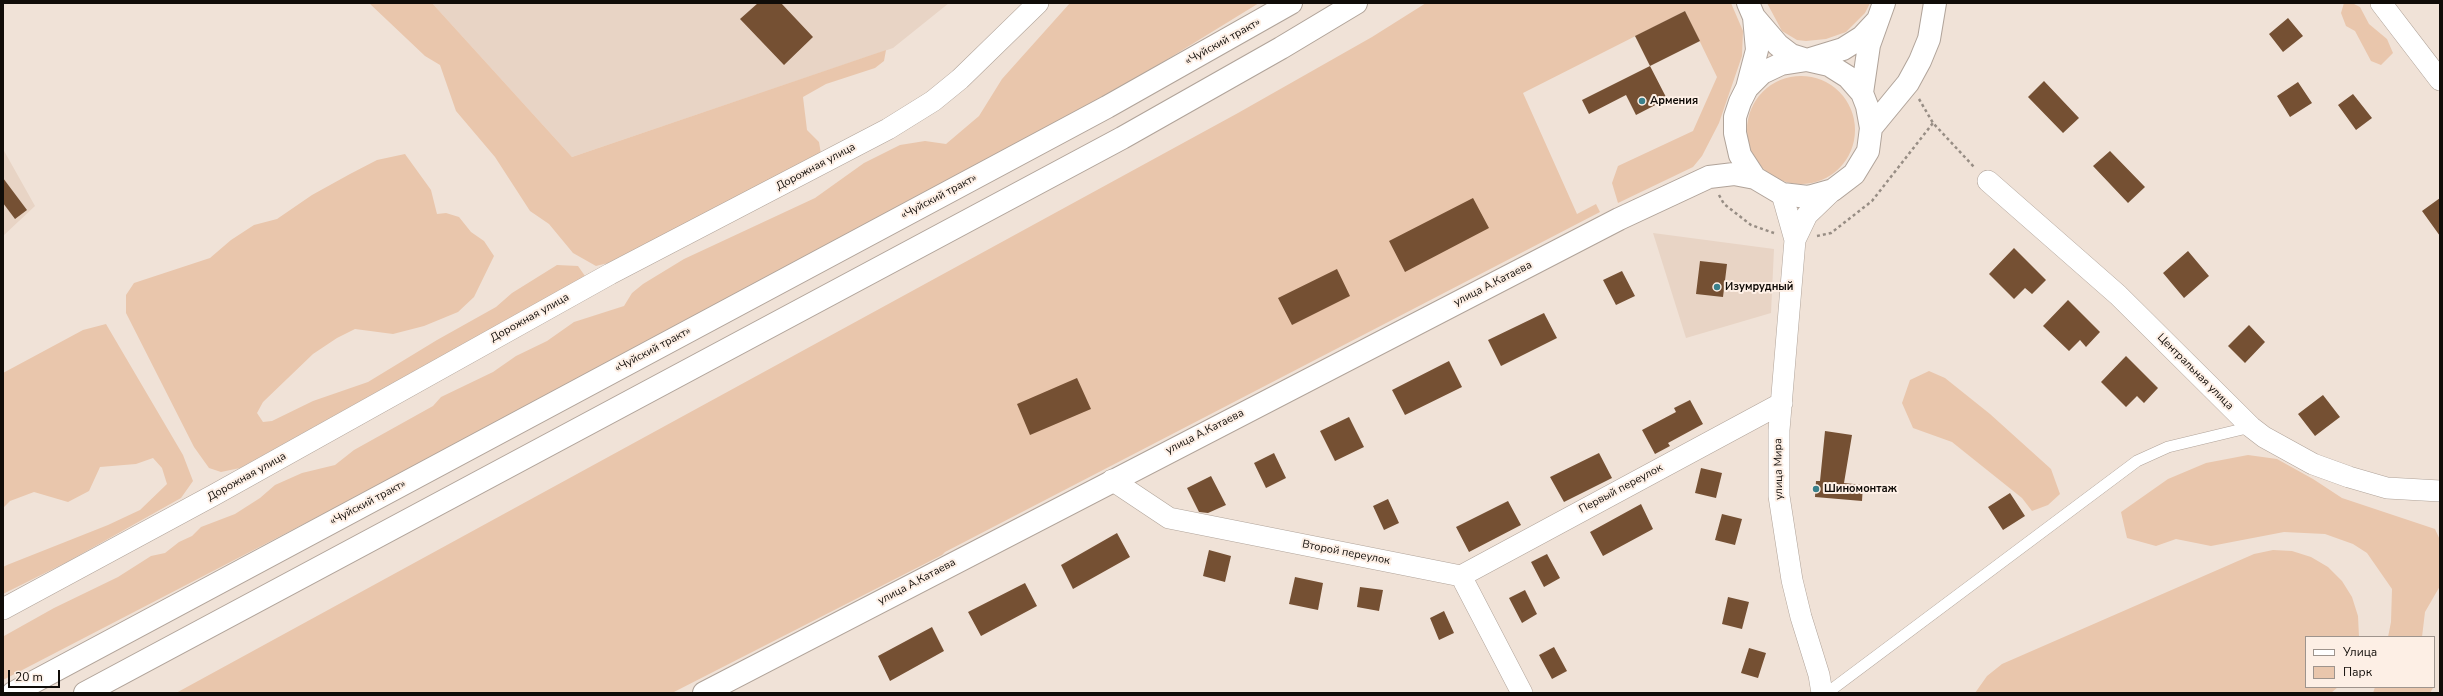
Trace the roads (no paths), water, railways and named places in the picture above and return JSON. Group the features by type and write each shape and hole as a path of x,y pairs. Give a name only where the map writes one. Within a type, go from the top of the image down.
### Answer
{"main road":[{"name":"«Чуйский тракт»","path":"13,693 1107,107 1291,3"},
{"path":"85,693 1115,142 1282,48 1356,3"},
{"path":"1871,128 1908,83 1929,39 1935,3"},
{"path":"1709,177 1734,174 1755,178 1782,194 1808,197 1833,190 1854,174 1868,151 1871,128 1867,106 1862,93 1848,77 1829,65 1791,55 1778,45 1751,10"},
{"path":"1751,10 1757,50 1747,88 1735,117 1735,133 1740,155 1755,178"},
{"path":"1747,88 1762,73 1781,64 1808,60 1843,49 1862,37 1880,13"},
{"path":"1862,93 1864,71 1880,13"},
{"path":"1709,177 1724,157 1735,133"},
{"name":"улица А.Катаева","path":"704,693 1112,480 1619,219 1709,177"}],"street":[{"name":"Дорожная улица","path":"3,609 214,495 610,274 888,130 933,101 960,79 1038,3"},
{"path":"2381,3 2440,80"},
{"name":"Центральная улица","path":"1988,181 2118,295 2251,427 2295,456 2349,477 2387,488 2440,491"},
{"name":"улица Мира","path":"1795,240 1807,215 1833,190"},
{"name":"улица Мира","path":"1782,194 1795,240 1778,462 1783,531 1801,617 1819,675 1822,693"},
{"name":"Первый переулок","path":"1461,576 1782,403"},
{"name":"Второй переулок","path":"1112,480 1169,518 1461,576"},
{"path":"1461,576 1522,693"}],"lane":[{"path":"1827,693 2137,461 2168,447 2251,427"}],"place":[{"name":"Армения","path":"1642,101"},
{"name":"Изумрудный","path":"1717,287"},
{"name":"Шиномонтаж","path":"1816,489"}]}
